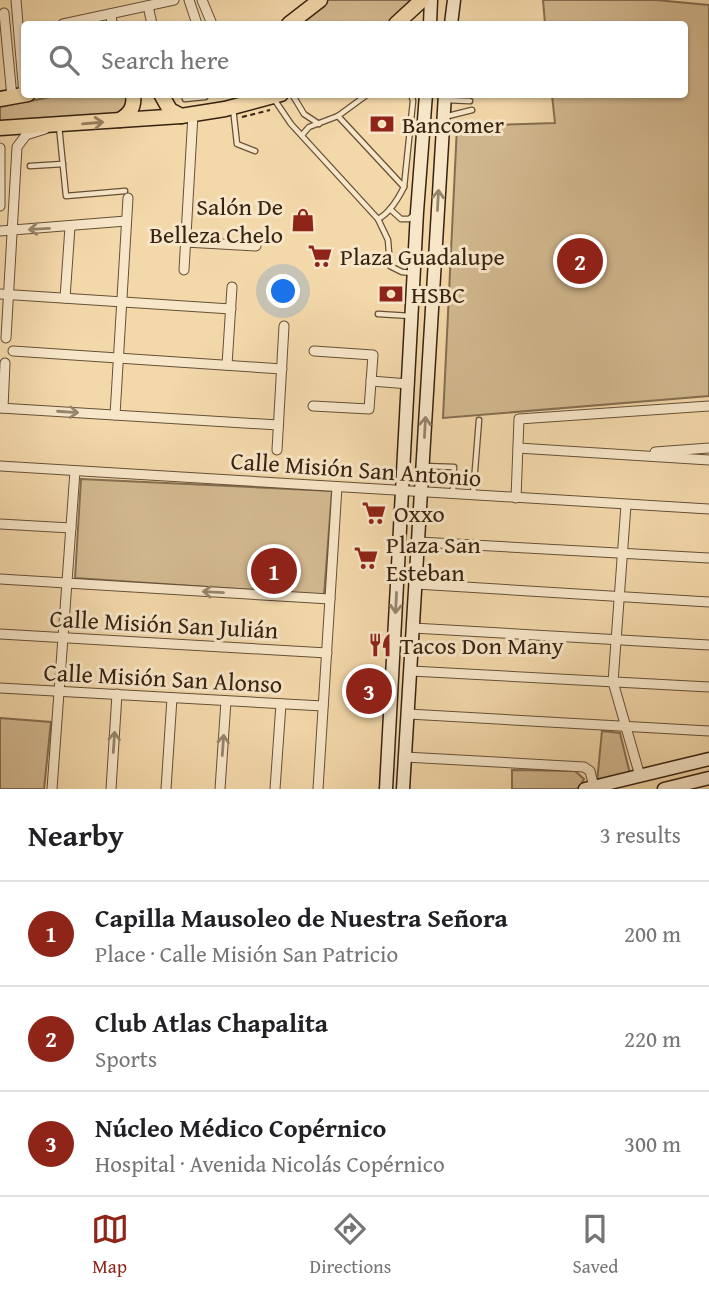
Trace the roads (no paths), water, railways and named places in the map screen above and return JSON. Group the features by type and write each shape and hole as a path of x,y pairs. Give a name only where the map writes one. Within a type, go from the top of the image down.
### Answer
{"main road":[{"path":"293,21 320,0"},
{"path":"399,21 422,0"},
{"path":"120,120 129,115 133,98"},
{"path":"163,98 170,110 193,114"},
{"path":"0,128 193,114 269,98"}],"street":[{"path":"16,0 19,38 16,96"},
{"path":"81,21 174,0"},
{"path":"189,0 196,21"},
{"path":"202,0 211,21"},
{"path":"429,21 431,0"},
{"path":"451,21 453,0"},
{"path":"148,6 151,21"},
{"path":"16,96 3,38 2,13 17,10"},
{"path":"111,14 112,21"},
{"path":"3,38 19,38"},
{"path":"386,789 417,212 426,98"},
{"path":"403,789 445,98"},
{"path":"184,270 193,114"},
{"path":"56,125 26,135 18,144 3,337 13,351 9,360 2,364 1,408 278,425"},
{"path":"423,138 433,138 441,150"},
{"path":"0,148 0,206"},
{"path":"1,189 13,189"},
{"path":"115,415 126,194"},
{"path":"0,231 126,221"},
{"path":"65,298 70,227"},
{"path":"185,242 256,246"},
{"path":"227,365 232,287"},
{"path":"5,294 231,309"},
{"path":"277,450 284,326"},
{"path":"13,351 282,369"},
{"path":"313,406 369,409 373,355 314,351"},
{"path":"371,382 409,384"},
{"path":"516,498 519,419 709,406"},
{"path":"518,448 709,460"},
{"path":"622,455 709,448"},
{"name":"Calle Misión San Antonio","path":"0,466 709,509"},
{"path":"51,789 75,471"},
{"path":"318,789 337,487"},
{"path":"626,505 613,682 640,776"},
{"path":"0,524 71,528"},
{"path":"419,542 709,558"},
{"path":"0,579 330,599"},
{"path":"416,584 709,602"},
{"path":"414,628 709,645"},
{"name":"Calle Misión San Julián","path":"0,634 327,653"},
{"path":"411,671 709,687"},
{"name":"Calle Misión San Alonso","path":"0,688 323,706"},
{"path":"111,789 117,695"},
{"path":"166,789 172,698"},
{"path":"220,789 226,701"},
{"path":"275,789 281,704"},
{"path":"408,714 709,731"},
{"path":"405,757 584,766 590,771 589,788 709,760"},
{"path":"664,789 693,786 709,778"}],"lane":[{"path":"193,114 204,98"},
{"path":"278,98 302,135 378,219 388,240 390,266 402,272 414,273"},
{"path":"294,98 304,114 320,124"},
{"path":"302,135 309,127 338,116 363,98"},
{"path":"378,219 390,209 404,187 412,98"},
{"path":"451,98 470,101"},
{"path":"233,107 237,144 256,151"},
{"path":"444,117 472,110"},
{"path":"338,116 404,187"},
{"path":"56,125 66,196 126,194"},
{"path":"30,166 63,164"},
{"path":"390,209 401,219 409,219 417,212"},
{"path":"378,314 412,316"},
{"path":"473,496 479,420"},
{"path":"423,466 454,467 453,494"}],"place":[{"name":"Bancomer","path":"382,124"},
{"name":"Salón De Belleza Chelo","path":"303,220"},
{"name":"Plaza Guadalupe","path":"320,256"},
{"name":"Club Atlas Chapalita","path":"580,261"},
{"name":"HSBC","path":"391,294"},
{"name":"Oxxo","path":"374,513"},
{"name":"Plaza San Esteban","path":"366,558"},
{"name":"Capilla Mausoleo de Nuestra Señora","path":"274,571"},
{"name":"Tacos Don Many","path":"380,645"},
{"name":"Núcleo Médico Copérnico","path":"369,691"}]}
